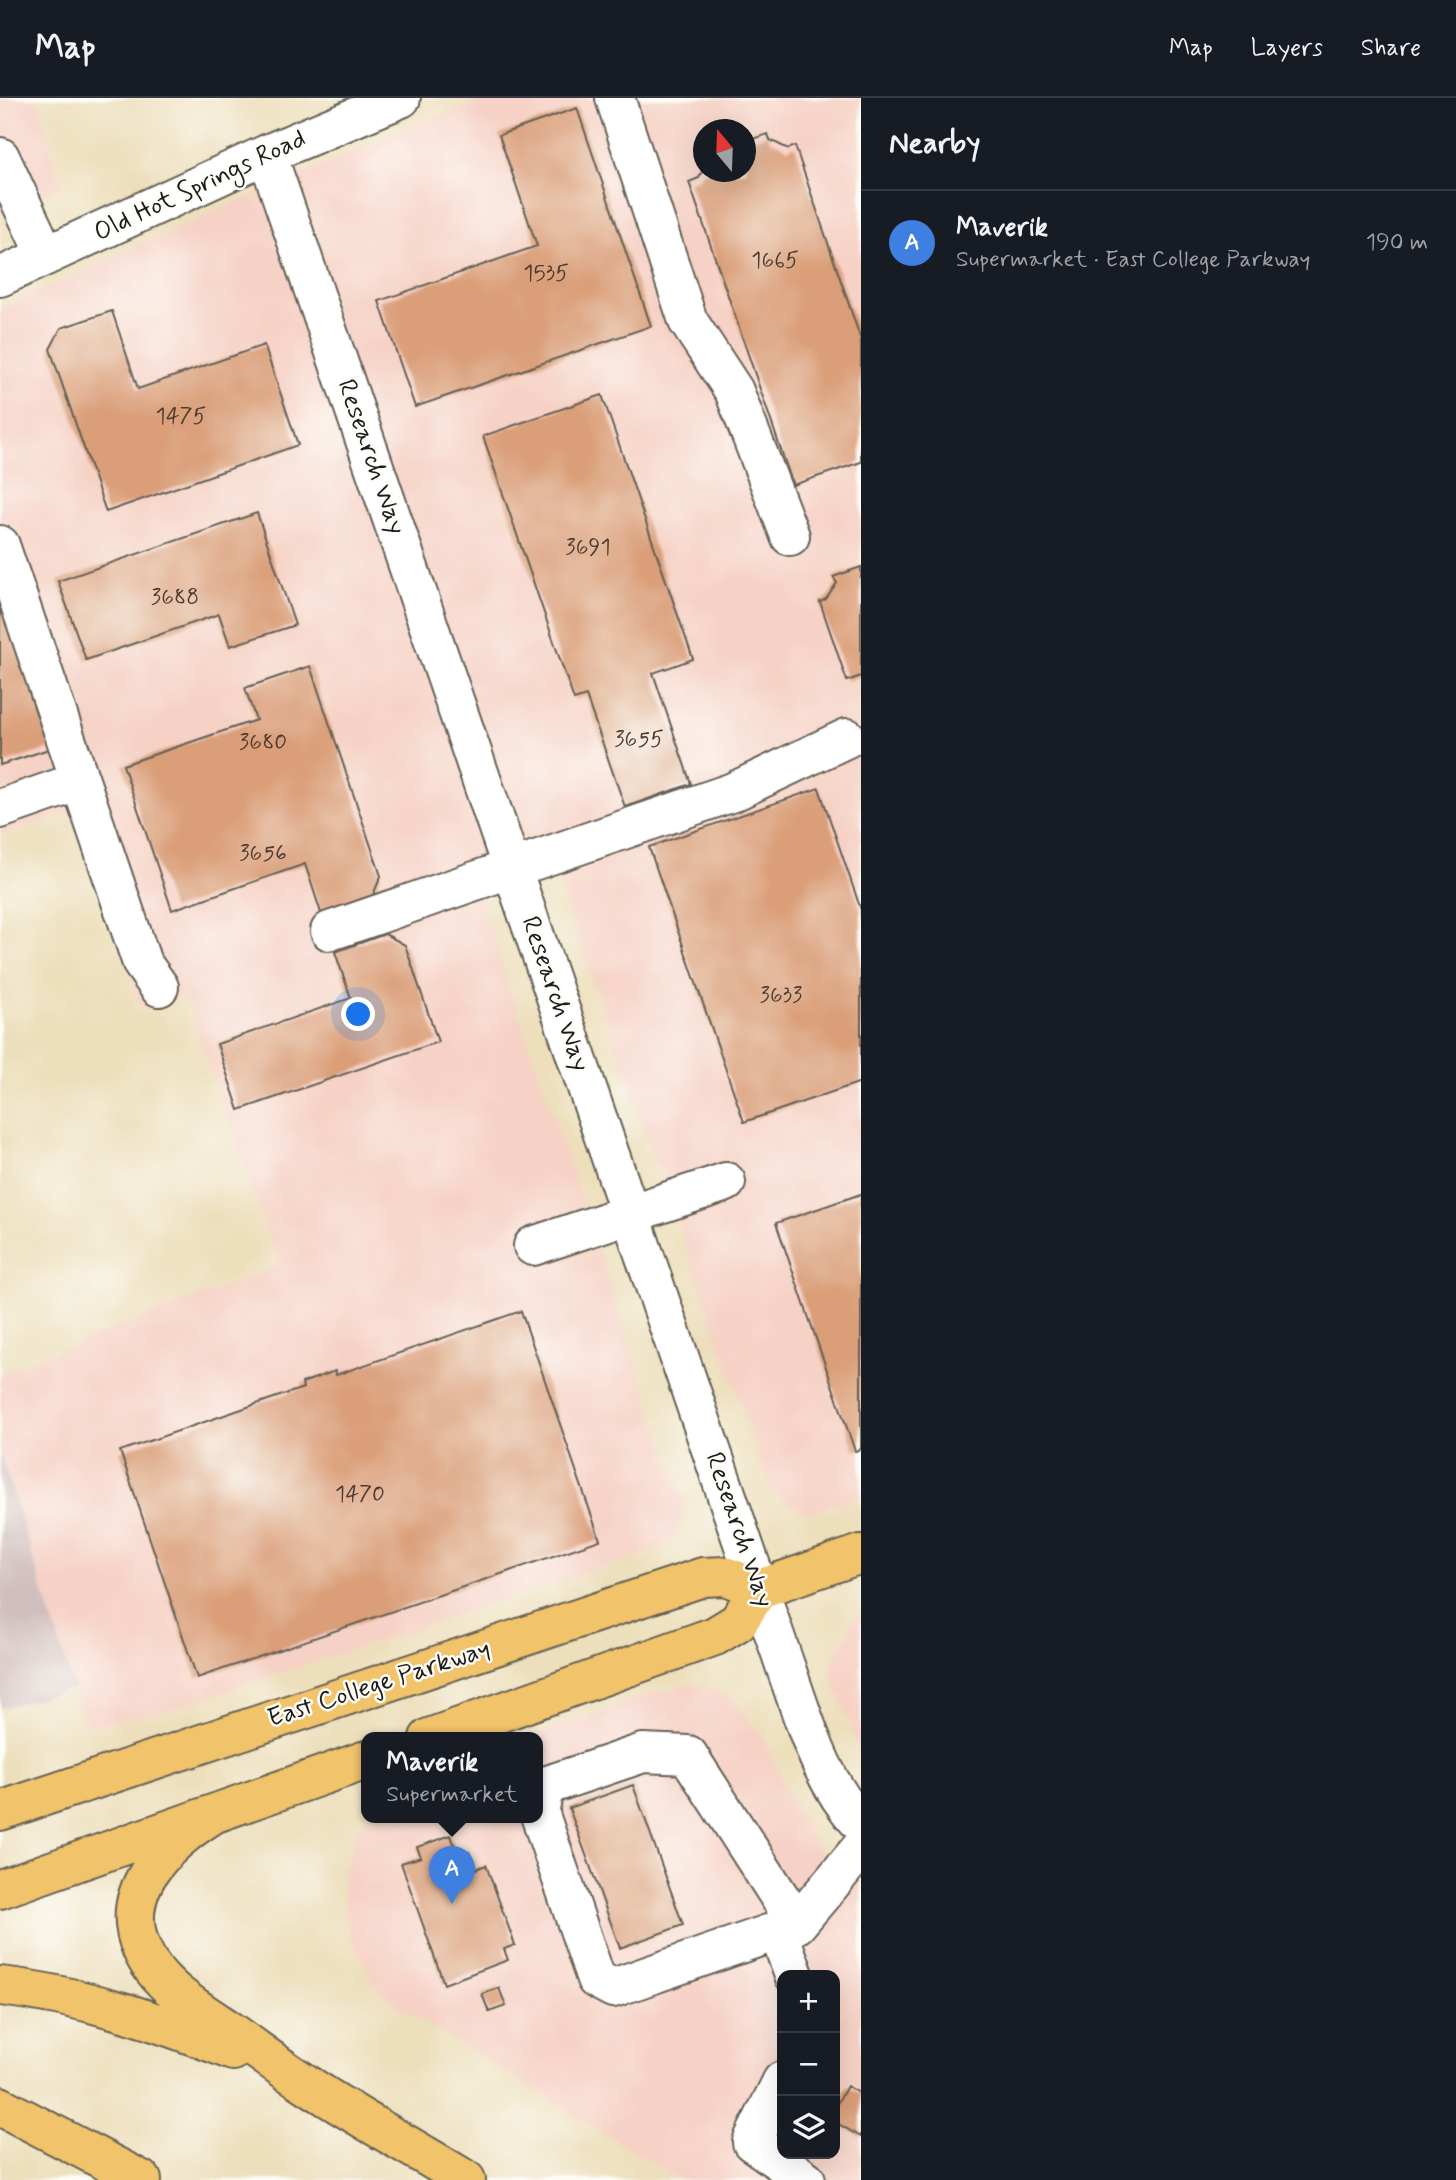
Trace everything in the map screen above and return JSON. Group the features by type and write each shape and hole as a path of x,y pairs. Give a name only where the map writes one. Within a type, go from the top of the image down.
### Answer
{"main road":[{"path":"446,1732 715,1636 738,1622 759,1589 861,1554"},
{"name":"East College Parkway","path":"0,1811 703,1577 725,1576 759,1589"},
{"path":"0,1889 361,1762"},
{"path":"210,1816 174,1841 149,1872 138,1894 135,1928 141,1950 152,1967 179,1994 302,2081 466,2180"},
{"path":"0,1986 29,1989 127,2012 267,2064 302,2081"},
{"path":"0,2106 142,2180"}],"street":[{"name":"Old Hot Springs Road","path":"0,277 267,154 401,98"},
{"path":"615,98 688,321 734,391 790,536"},
{"name":"Research Way","path":"267,154 817,1755 836,1794 861,1824"},
{"path":"0,157 46,256"},
{"path":"0,545 142,963 159,987"},
{"path":"330,931 733,792 847,738"},
{"path":"0,809 80,781"},
{"path":"533,1246 726,1182"},
{"path":"543,1795 545,1786 643,1753 688,1755 787,1927 793,1970"},
{"path":"543,1823 596,1979 612,1988 787,1927 861,1848"},
{"path":"777,2091 752,2142 806,2180"}],"shaded area":[{"path":"0,98 37,98 62,186 0,216"},
{"path":"489,98 861,98 861,1495 806,1514 771,1491 553,867 478,893 685,1507 675,1541 662,1548 166,1711 85,1727 0,1452 0,1373 279,1266 184,995 141,1009 72,812 0,836 0,309 168,232 430,118"},
{"path":"0,1452 74,1689 0,1708"},
{"path":"861,1615 861,1757 829,1668 854,1618"},
{"path":"690,1684 707,1687 731,1697 763,1737 779,1776 819,1849 861,1882 861,2180 681,2180 397,2006 378,1989 353,1944 344,1909 342,1882 353,1840 362,1823 543,1823 543,1732 650,1694"}],"building":[{"path":"577,108 651,326 415,407 379,301 537,246 499,135"},
{"path":"768,134 770,140 788,149 795,146 861,340 861,462 793,485 689,182 756,182 756,138"},
{"path":"112,311 138,389 264,345 298,445 106,512 50,349 61,328"},
{"path":"602,395 693,659 653,673 691,784 625,807 586,696 574,700 483,436"},
{"path":"257,513 295,625 230,646 219,614 86,660 58,581"},
{"path":"861,567 861,676 847,681 820,602 826,599 837,583 833,577"},
{"path":"0,586 55,747 0,765"},
{"path":"310,666 381,876 373,895 321,913 305,864 172,910 123,765 256,720 245,688"},
{"path":"819,788 861,910 861,1082 744,1122 649,847"},
{"path":"385,934 405,945 438,1042 239,1110 217,1044 351,998 335,952"},
{"path":"861,1194 861,1449 855,1451 776,1223"},
{"path":"521,1311 600,1540 197,1678 120,1451 303,1388 302,1383 335,1371 336,1375"},
{"path":"633,1785 683,1925 620,1948 569,1808"},
{"path":"451,1835 458,1856 469,1852 476,1869 486,1865 515,1945 504,1949 508,1960 444,1984 401,1863 421,1857 417,1847"},
{"path":"499,1988 506,2006 489,2012 482,1994"},
{"path":"847,2086 861,2094 861,2137 840,2125 840,2098"}],"place":[{"name":"Maverik","path":"452,1904"}]}
